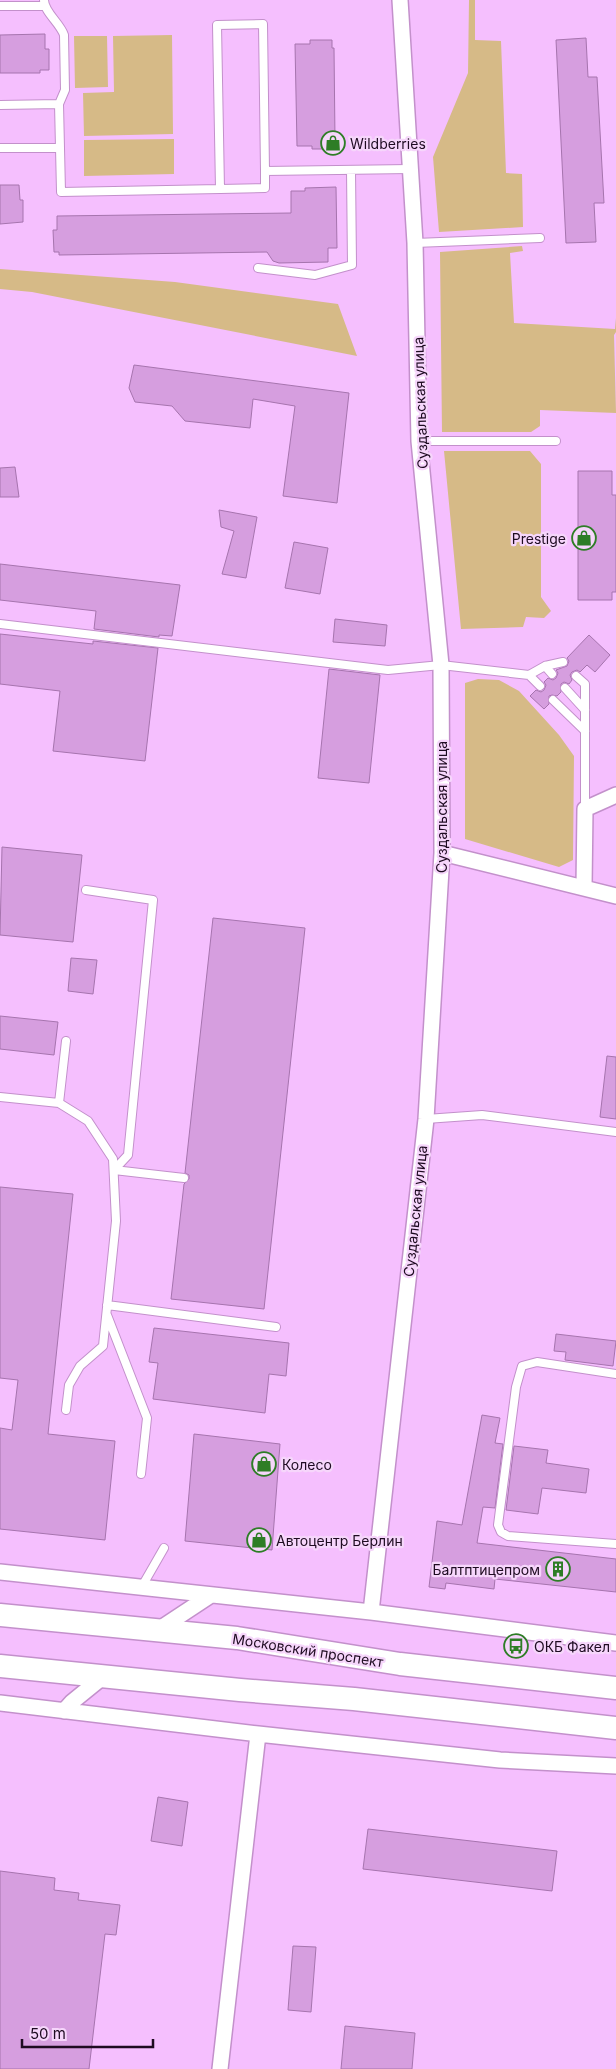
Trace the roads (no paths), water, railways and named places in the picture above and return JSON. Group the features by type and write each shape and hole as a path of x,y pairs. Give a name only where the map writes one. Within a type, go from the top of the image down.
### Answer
{"main road":[{"name":"Московский проспект","path":"0,1615 237,1638 400,1664 616,1688"},
{"path":"0,1666 364,1700 610,1729"},
{"path":"579,1684 616,1682"}],"street":[{"name":"Суздальская улица","path":"371,1612 426,1118 442,853 441,665 419,441 415,243 400,0"},
{"path":"584,887 585,809 612,800"},
{"path":"442,853 616,896"},
{"path":"0,1572 371,1612 616,1643"},
{"path":"158,1630 211,1595"},
{"path":"64,1711 72,1702 104,1676"},
{"path":"0,1704 500,1760 616,1766"},
{"path":"220,2069 258,1734"}],"lane":[{"path":"0,6 44,3 61,27 64,35 65,90 59,104 61,192 220,189 265,188 263,24 217,25 220,189"},
{"path":"0,105 59,104"},
{"path":"0,148 60,148"},
{"path":"265,171 410,169"},
{"path":"258,268 315,274 352,265 351,170"},
{"path":"415,243 540,238"},
{"path":"419,441 556,441"},
{"path":"0,624 388,670 441,665 529,675 545,666 563,662"},
{"path":"545,666 552,674"},
{"path":"529,675 540,686"},
{"path":"576,676 584,684 585,809"},
{"path":"565,688 584,710"},
{"path":"553,700 584,731"},
{"path":"86,890 152,900 128,1155 114,1170"},
{"path":"59,1103 66,1041"},
{"path":"0,1097 59,1103 88,1121 113,1158 116,1221 103,1346 80,1366 72,1378 69,1385 66,1410"},
{"path":"426,1118 482,1115 616,1132"},
{"path":"114,1170 184,1178"},
{"path":"107,1309 276,1327"},
{"path":"107,1309 147,1418 141,1474"},
{"path":"616,1374 536,1362 522,1366 516,1386 498,1525 500,1532 508,1536 616,1544"},
{"path":"141,1588 164,1548"}],"place":[{"name":"Wildberries","path":"333,143"},
{"name":"Prestige","path":"584,538"},
{"name":"Колесо","path":"264,1464"},
{"name":"Автоцентр Берлин","path":"259,1540"},
{"name":"Балтптицепром","path":"558,1569"},
{"name":"ОКБ Факел","path":"516,1646"}]}
